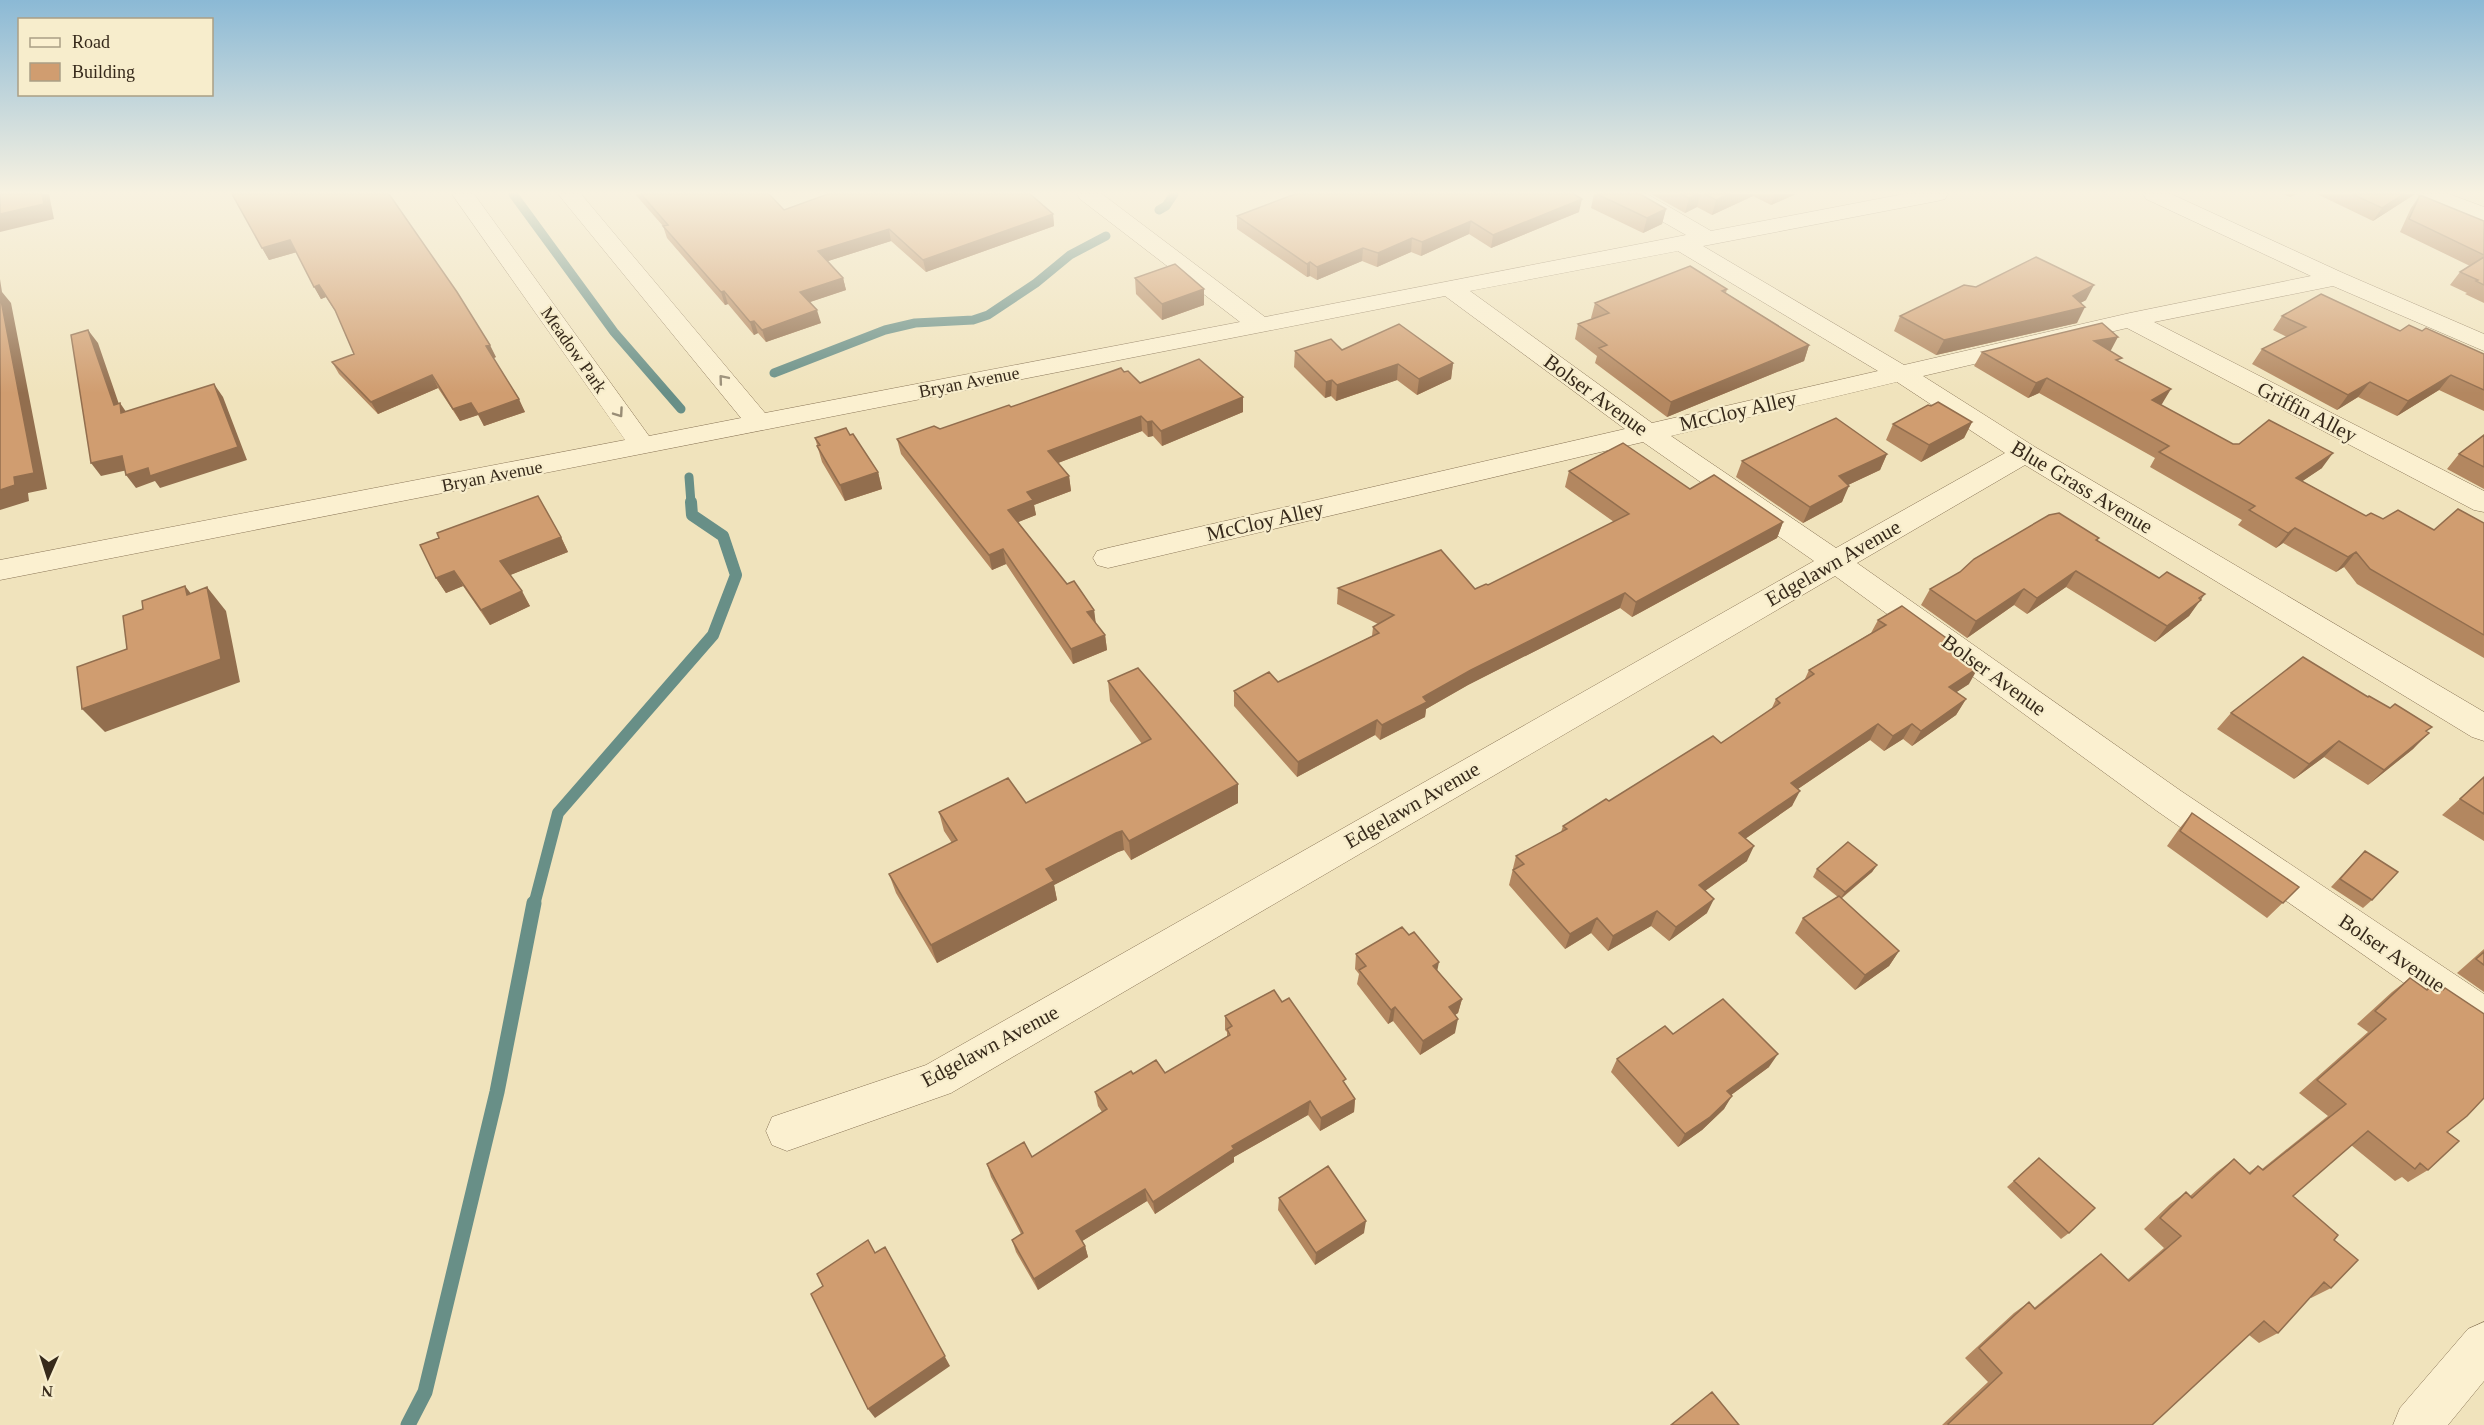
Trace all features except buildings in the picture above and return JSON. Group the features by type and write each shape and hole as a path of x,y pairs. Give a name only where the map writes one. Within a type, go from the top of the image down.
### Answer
{"street":[{"name":"Meadow Park","path":"510,260 643,447"},
{"path":"624,260 760,424"},
{"path":"1175,260 1259,324"},
{"name":"Bryan Avenue","path":"0,570 643,447 1587,260"},
{"name":"Blue Grass Avenue","path":"1726,260 2025,453 2484,728"},
{"path":"2297,260 2484,343"},
{"name":"McCloy Alley","path":"1108,558 2130,320 2335,278"},
{"name":"Bolser Avenue","path":"1448,287 1647,432 1834,561 2169,801 2484,1016"},
{"name":"Griffin Alley","path":"2130,320 2484,503"},
{"name":"Edgelawn Avenue","path":"787,1131 937,1080 2025,453"},
{"path":"2418,1425 2484,1345"}],"waterway":[{"path":"562,260 614,332 681,409"},
{"path":"774,373 885,330 915,323 973,320 988,315 1036,283 1063,260"},
{"path":"689,477 691,503"},
{"path":"534,905 558,813 713,635 736,575 723,536 692,515 691,502"},
{"path":"408,1425 425,1392 497,1092 534,903"}]}
